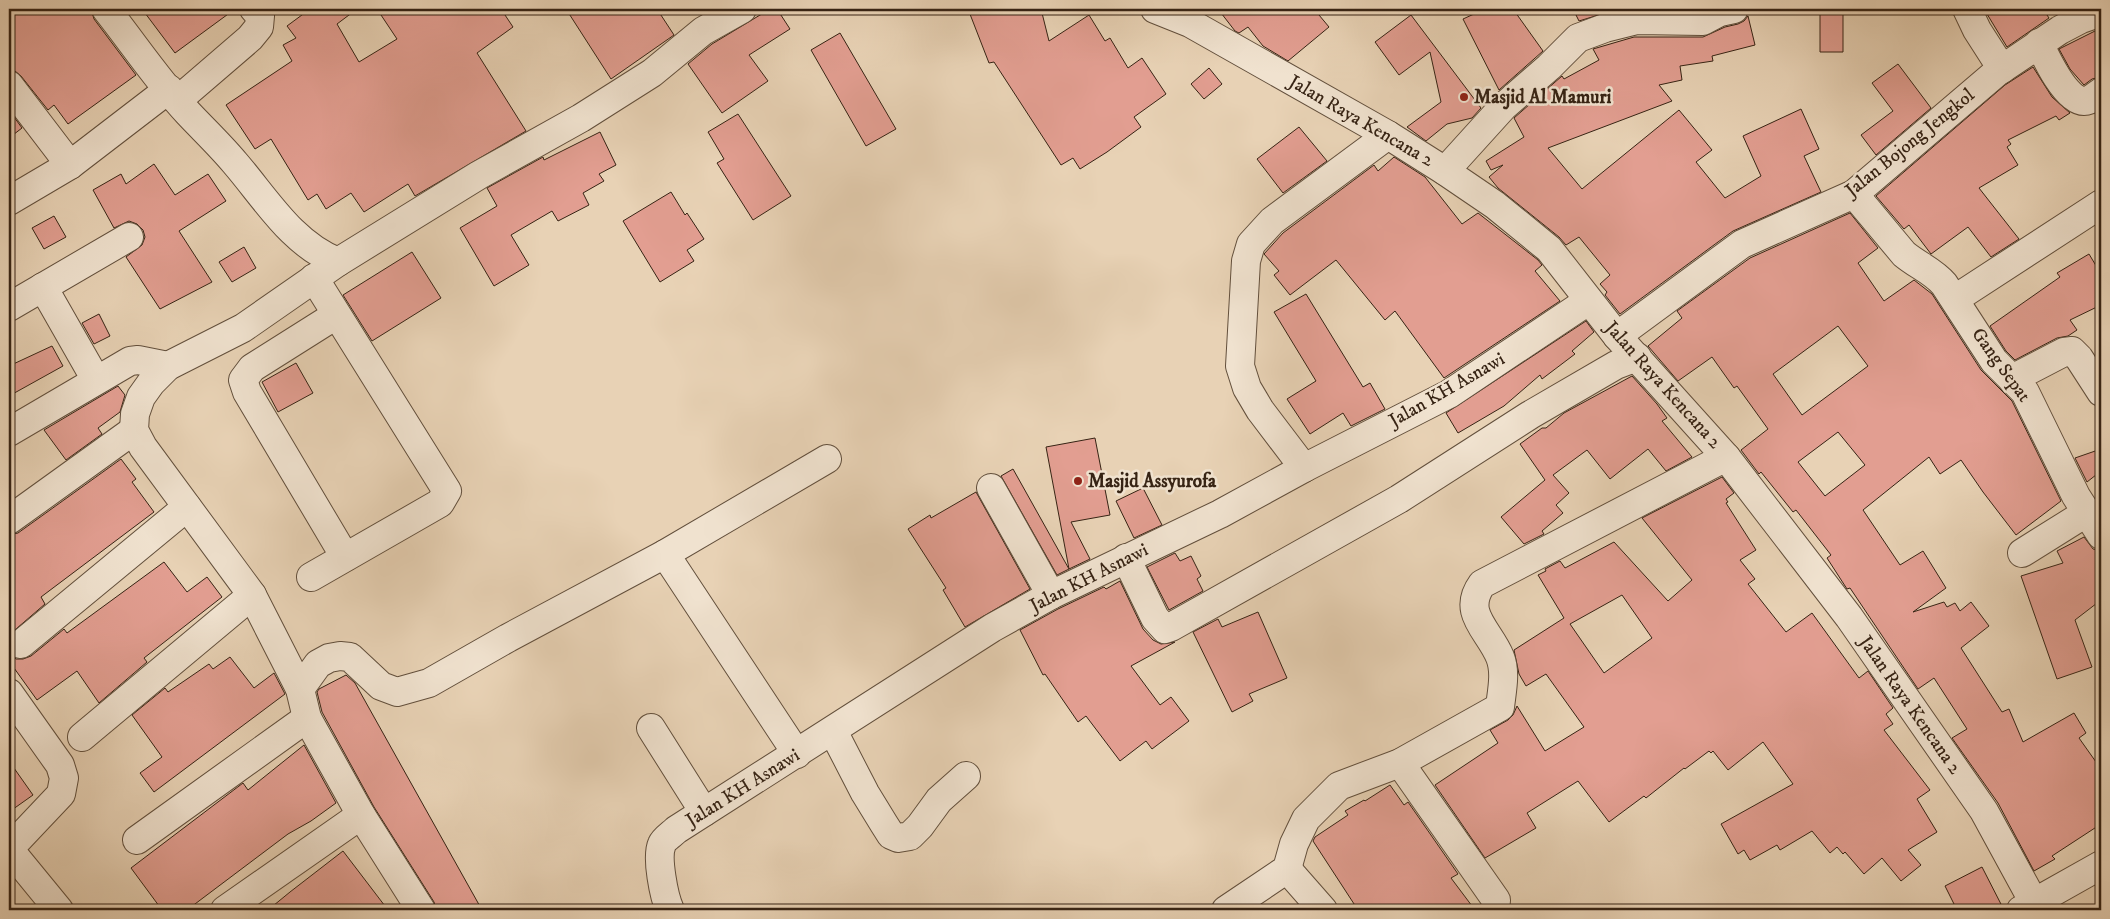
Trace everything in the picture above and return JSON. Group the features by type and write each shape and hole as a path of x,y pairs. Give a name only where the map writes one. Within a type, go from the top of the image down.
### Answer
{"street":[{"path":"106,9 173,94 213,138 285,224 303,242 324,256 338,262"},
{"path":"9,201 70,165 250,38 260,27 260,16 254,9"},
{"path":"421,910 361,815 307,718 300,689 252,595 142,447 134,430 134,414 141,397 151,383 168,366 242,328 338,262 479,175 582,118 652,73 703,31 742,9"},
{"name":"Jalan Raya Kencana 2","path":"1155,9 1190,23 1388,135 1445,170 1495,205 1548,249 1617,336 1726,456 1849,617 1984,811 2032,908"},
{"path":"1445,170 1503,107 1549,67 1578,38 1604,28 1637,20 1703,21 1720,12 1734,9"},
{"path":"1967,9 1976,30 2002,69"},
{"name":"Jalan Bojong Jengkol","path":"1617,336 1742,244 1854,194 2002,69 2081,19 2101,12"},
{"path":"2039,44 2047,61 2065,87 2076,98 2084,101 2093,98 2101,92"},
{"path":"9,85 70,165"},
{"path":"1304,468 1256,403 1247,388 1240,366 1246,261 1251,244 1272,221 1388,135"},
{"name":"Gang Sepat","path":"1854,194 1904,254 1913,262 1936,275 1955,299 1994,361 2025,392 2076,496 2094,524"},
{"path":"1955,299 2101,204"},
{"path":"9,307 129,237"},
{"path":"312,577 440,503 446,491 314,278"},
{"path":"42,287 96,380"},
{"name":"Jalan KH Asnawi","path":"670,910 663,882 660,857 662,843 676,830 798,754 992,628 1051,595 1220,514 1304,468 1449,394 1588,301"},
{"path":"336,315 252,368 243,380 247,392 345,557"},
{"path":"2012,379 2064,352 2072,351 2079,358 2101,392"},
{"path":"1126,558 1155,618 1165,629 1171,627 1400,499 1530,415 1616,365 1637,356"},
{"path":"9,432 130,361 138,360 168,366"},
{"path":"9,520 134,430"},
{"path":"1226,910 1287,869 1294,844 1306,819 1339,786 1400,763 1500,707 1503,673 1500,657 1473,610 1474,595 1482,584 1726,456"},
{"path":"300,689 318,664 329,658 340,656 350,657 382,686 397,692 429,684 508,638 665,554 826,459"},
{"path":"991,488 1051,595"},
{"path":"21,644 187,506"},
{"path":"2022,553 2094,524"},
{"path":"665,554 798,754"},
{"path":"82,737 252,595"},
{"path":"9,693 60,765 64,778 61,794 9,849 59,910"},
{"path":"137,840 307,718"},
{"path":"651,728 704,812"},
{"path":"833,731 865,793 891,835 898,838 910,836 920,826 939,800 966,776"},
{"path":"1400,763 1496,900 1495,910"},
{"path":"225,910 361,815"},
{"path":"2032,908 2101,866"},
{"path":"1287,869 1323,910"}],"building":[{"path":"9,9 91,9 94,19 136,75 68,124 54,105 48,110 21,76 15,71 9,70"},
{"path":"142,9 235,9 175,53"},
{"path":"310,9 357,9 337,24 359,62 397,39 377,9 501,9 513,27 477,53 526,131 415,196 408,184 364,212 351,193 326,209 317,194 308,200 271,139 255,149 226,105 292,61 283,45 296,38 287,26"},
{"path":"566,9 657,9 674,35 611,79"},
{"path":"770,9 777,9 790,29 749,55 768,81 722,113 688,64 712,44"},
{"path":"968,9 1041,9 1049,41 1089,15 1105,41 1110,38 1128,68 1142,58 1166,94 1134,117 1141,127 1107,152 1080,169 1073,158 1061,165 994,62 989,63"},
{"path":"1218,9 1314,9 1329,27 1288,61 1263,46 1248,27 1239,33 1235,31"},
{"path":"1485,9 1513,9 1543,51 1499,90 1463,19"},
{"path":"1573,9 1618,9 1579,21"},
{"path":"1984,9 2043,9 2049,18 2007,47"},
{"path":"1820,13 1843,14 1843,52 1820,52"},
{"path":"1411,15 1481,108 1472,118 1447,124 1426,141 1407,127 1441,102 1430,52 1399,75 1375,42"},
{"path":"1748,16 1755,45 1712,56 1713,61 1680,66 1682,80 1659,85 1672,101 1548,148 1582,189 1679,110 1712,150 1696,162 1725,198 1761,176 1743,136 1801,109 1819,149 1804,156 1821,192 1733,231 1620,314 1605,295 1607,292 1600,284 1610,275 1579,237 1566,245 1559,237 1498,188 1489,177 1503,165 1491,170 1486,161 1524,137 1514,118 1562,76 1564,79 1599,60 1593,49 1634,37 1703,37 1725,27 1738,24"},
{"path":"2101,28 2101,77 2092,79 2084,85 2070,69 2059,49"},
{"path":"840,33 896,129 866,146 811,50"},
{"path":"1898,64 1931,108 1876,155 1861,135 1893,111 1872,83"},
{"path":"2033,67 2052,97 2070,113 2059,120 2056,116 2008,140 2011,144 2007,147 2018,165 1979,188 2019,239 1991,257 1968,227 1931,254 1909,225 1904,229 1876,196 2005,85"},
{"path":"1209,68 1222,84 1204,99 1191,84"},
{"path":"9,110 22,128 9,138"},
{"path":"738,114 791,196 753,220 717,163 724,159 708,132"},
{"path":"1299,127 1327,161 1283,193 1257,159"},
{"path":"600,132 616,165 599,174 604,181 583,193 589,205 558,221 552,211 511,235 529,265 494,286 460,228 497,206 487,188 543,157 544,160"},
{"path":"1394,157 1425,177 1462,224 1478,213 1538,260 1542,265 1535,271 1560,301 1444,378 1395,311 1385,320 1336,260 1290,295 1274,275 1279,271 1264,254 1283,233 1374,165 1378,171"},
{"path":"154,164 175,195 208,174 226,201 179,231 212,282 160,309 126,257 142,245 145,237 143,230 137,224 129,221 114,228 93,190 121,174 126,184"},
{"path":"671,192 685,215 687,213 704,239 687,250 694,261 660,282 623,221"},
{"path":"1850,213 1878,248 1858,263 1884,301 1914,280 1932,294 1981,370 2012,401 2061,501 2016,535 1961,460 1940,474 1929,457 1863,510 1900,565 1923,551 1946,588 1913,612 1944,602 1947,607 1955,603 1960,611 1971,602 1989,626 1961,648 2002,712 2009,709 2023,742 2074,713 2086,733 2079,738 2101,769 2101,824 2052,856 2055,859 2034,871 1998,803 1952,738 1967,729 1934,678 1918,689 1850,588 1847,589 1827,558 1831,555 1796,510 1793,512 1761,472 1759,474 1741,450 1768,429 1737,386 1734,388 1712,357 1678,381 1648,346 1682,318 1677,311 1750,258","holes":["1838,326 1868,366 1802,415 1773,374","1838,432 1865,465 1825,496 1798,462"]},
{"path":"54,216 66,237 44,249 32,228"},
{"path":"244,247 256,268 232,282 219,262"},
{"path":"412,252 441,298 372,341 343,295"},
{"path":"2089,254 2101,274 2101,305 2070,320 2077,330 2068,336 2057,338 2015,360 2006,351 1990,326 2060,277 2057,273"},
{"path":"1306,294 1363,387 1370,383 1385,409 1351,426 1343,413 1310,434 1287,399 1316,381 1274,312"},
{"path":"99,314 110,336 94,344 82,323"},
{"path":"1586,321 1594,332 1572,351 1575,354 1542,379 1540,375 1504,406 1458,433 1446,413"},
{"path":"52,346 63,366 9,396 9,366"},
{"path":"296,363 313,393 278,412 262,382"},
{"path":"1632,376 1657,404 1667,418 1662,421 1692,457 1666,471 1648,449 1610,479 1587,450 1553,475 1569,493 1556,505 1563,513 1542,531 1544,534 1524,544 1501,517 1545,480 1520,444 1542,428 1546,428 1564,413"},
{"path":"118,386 125,395 120,412 98,428 102,434 66,460 44,430"},
{"name":"Masjid Assyurofa","path":"1095,438 1110,515 1071,522 1090,559 1069,569 1046,447"},
{"path":"2101,449 2101,471 2087,482 2075,458"},
{"path":"121,459 136,479 132,482 154,512 41,597 45,604 9,635 9,535 18,533"},
{"path":"1013,469 1069,569 1057,575 1001,476"},
{"path":"1722,477 1734,493 1726,499 1728,502 1726,503 1756,550 1740,560 1755,579 1748,584 1786,632 1812,613 1859,678 1868,671 1893,708 1886,714 1893,724 1884,730 1930,790 1917,799 1937,832 1908,850 1921,865 1901,881 1882,858 1864,874 1845,852 1843,854 1837,847 1830,853 1812,831 1780,850 1777,845 1750,860 1744,850 1738,854 1721,824 1793,784 1763,742 1728,770 1713,751 1711,753 1709,751 1646,798 1644,796 1609,822 1578,781 1527,813 1536,828 1485,858 1435,785 1498,743 1490,730 1508,720 1513,715 1517,706 1545,751 1584,727 1546,674 1526,686 1519,674 1514,650 1564,618 1538,575 1560,561 1565,568 1614,542 1668,601 1692,580 1642,518","holes":["1622,595 1652,638 1604,673 1570,624"]},
{"path":"1143,488 1162,525 1134,538 1116,501"},
{"path":"976,492 1030,589 965,627 943,590 946,588 908,529 930,515 931,518"},
{"path":"2084,537 2093,549 2101,551 2101,600 2075,620 2092,667 2057,679 2021,576 2063,563 2057,551"},
{"path":"1175,553 1180,561 1191,556 1201,576 1197,579 1203,591 1169,610 1147,567"},
{"path":"164,562 187,592 207,577 222,597 144,658 147,662 99,703 77,671 37,700 9,661 9,654 16,659 31,656 64,629 67,633"},
{"path":"1120,581 1143,629 1153,640 1161,644 1175,642 1131,666 1160,705 1171,697 1189,721 1152,749 1146,741 1120,761 1086,716 1078,722 1045,674 1043,675 1020,630 1058,609 1104,587 1106,589"},
{"path":"1258,612 1287,678 1249,694 1253,701 1232,712 1193,632 1218,619 1222,627"},
{"path":"230,657 254,688 274,673 285,694 154,792 140,773 162,757 132,715 165,688 168,692 209,664 213,669"},
{"path":"346,675 355,683 482,910 436,910 434,902 374,807 322,712 317,692 319,689"},
{"path":"304,745 336,803 311,821 288,834 187,910 162,910 131,868 243,783 248,790"},
{"path":"9,761 33,795 9,812"},
{"path":"1390,785 1404,805 1408,802 1458,874 1451,878 1475,910 1358,910 1313,841 1315,837 1348,815 1345,811"},
{"path":"343,851 388,910 268,910 290,892"},
{"path":"1982,867 2004,910 1957,910 1945,886"}],"place":[{"name":"Masjid Al Mamuri","path":"1464,97"},
{"name":"Masjid Assyurofa","path":"1078,481"}]}
